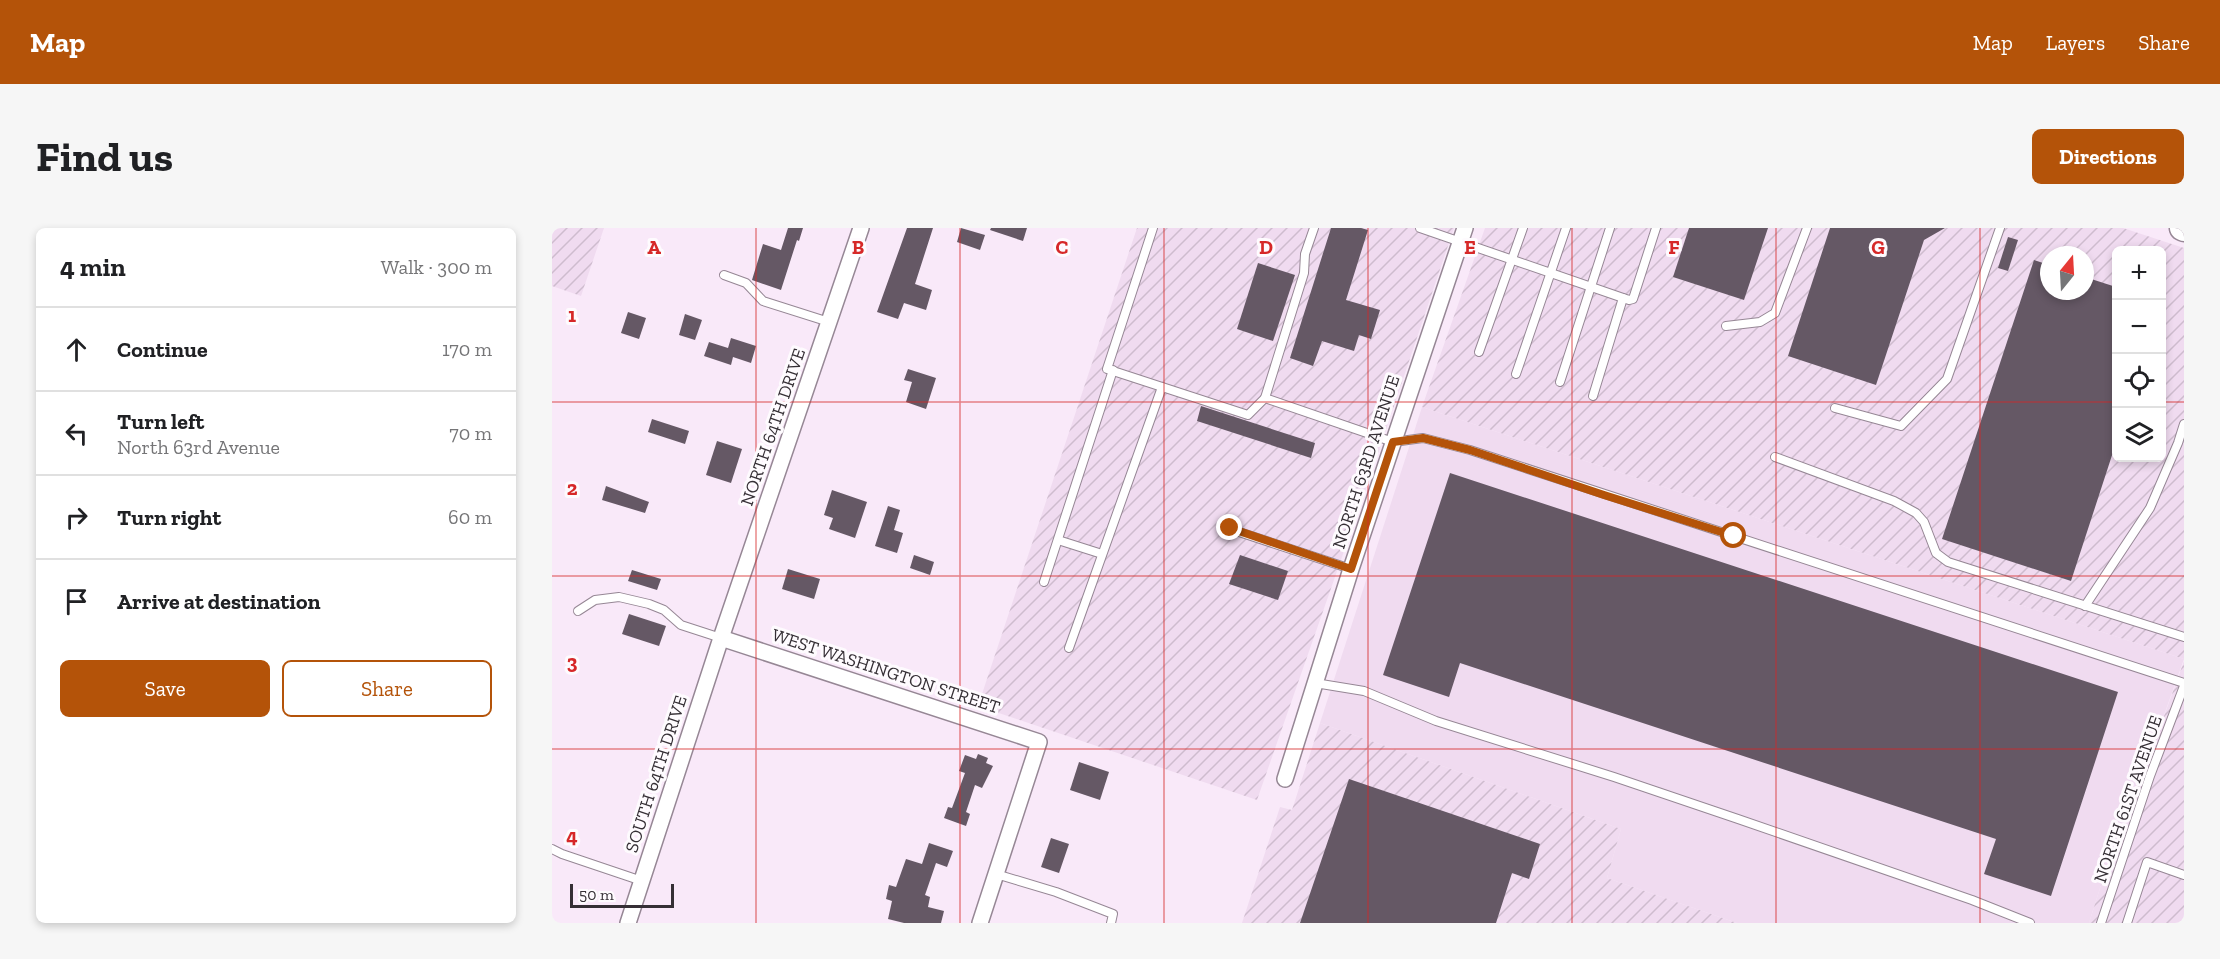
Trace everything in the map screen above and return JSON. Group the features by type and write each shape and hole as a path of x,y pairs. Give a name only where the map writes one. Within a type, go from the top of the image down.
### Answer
{"street":[{"name":"NORTH 64TH DRIVE","path":"721,638 861,228"},
{"name":"NORTH 63RD AVENUE","path":"1285,779 1351,569 1462,235"},
{"name":"WEST WASHINGTON STREET","path":"721,638 1039,742 996,873"},
{"name":"SOUTH 64TH DRIVE","path":"628,923 721,638"},
{"path":"980,923 996,873"}],"lane":[{"path":"1153,228 1107,369 1248,415 1265,398 1304,273 1305,254 1314,228"},
{"path":"1420,228 1462,235 1512,260 1629,300 1634,299 1656,228"},
{"path":"1479,352 1522,228"},
{"path":"1516,374 1566,228"},
{"path":"1560,382 1610,228"},
{"path":"1726,326 1760,322 1775,313 1807,228"},
{"path":"1835,408 1901,426 1947,379 2000,228"},
{"path":"724,275 746,283 763,301 829,322"},
{"path":"1593,396 1623,298"},
{"path":"1044,582 1113,370"},
{"path":"1069,648 1162,387"},
{"path":"1265,398 1393,442 1423,438 1470,450 2184,684"},
{"path":"2085,606 2150,508 2184,424"},
{"path":"1775,458 1894,501 1916,513 1924,522 1936,553 1948,562 2184,637"},
{"path":"1230,528 1351,569"},
{"path":"1058,540 1102,554"},
{"path":"578,611 596,600 619,597 650,604 664,610 681,625 721,638"},
{"path":"1316,683 1364,691 1436,721 1715,811 1972,900 2030,923"},
{"name":"NORTH 61ST AVENUE","path":"2101,923 2150,776 2184,684"},
{"path":"552,849 569,857 642,881"},
{"path":"2127,923 2147,862 2184,875"},
{"path":"996,873 1056,892 1113,914 1111,923"}],"shaded area":[{"path":"552,228 604,228 581,296 552,286"},
{"path":"1137,228 1454,228 1257,800 978,706"},
{"path":"1485,228 2123,228 2184,248 2184,659 1422,407"},
{"path":"1422,407 2184,659 2148,760 2112,850 2089,923 1737,923 1607,878 1621,829 1320,723"},
{"path":"2184,661 2184,923 2089,923 2112,850"},
{"path":"1320,723 1621,829 1607,878 1737,923 1242,923 1280,807 1292,810"}],"building":[{"path":"788,228 803,228 781,290 752,280 763,244 781,250"},
{"path":"907,228 933,228 915,284 932,290 926,310 904,303 898,319 877,312"},
{"path":"961,228 985,235 980,250 957,242"},
{"path":"991,228 1027,228 1023,241 990,230"},
{"path":"1331,228 1368,230 1346,300 1380,310 1371,339 1359,335 1354,351 1322,341 1313,366 1290,358"},
{"path":"1689,228 1768,228 1744,300 1673,277"},
{"path":"1830,228 1945,228 1924,240 1876,385 1788,356"},
{"path":"2008,237 2018,240 2008,271 1998,268"},
{"path":"2034,260 2040,262 2040,300 2094,300 2094,280 2112,286 2112,455 2071,581 1942,539"},
{"path":"1258,263 1295,275 1273,341 1237,329"},
{"path":"628,312 646,318 639,339 621,333"},
{"path":"685,314 702,320 695,340 679,335"},
{"path":"731,338 756,346 751,363 733,357 731,365 704,356 709,342 728,348"},
{"path":"908,369 936,378 926,409 906,402 912,382 904,380"},
{"path":"1201,406 1315,443 1311,458 1197,421"},
{"path":"652,419 689,431 685,444 648,432"},
{"path":"717,441 742,449 731,483 706,475"},
{"path":"1450,473 2118,692 2051,896 1984,874 1996,839 1460,663 1449,697 1383,675"},
{"path":"606,486 649,502 645,513 602,500"},
{"path":"832,490 867,502 855,538 829,529 833,518 824,515"},
{"path":"888,506 900,510 894,530 903,533 897,553 875,546"},
{"path":"914,555 934,562 930,575 910,568"},
{"path":"1240,555 1288,571 1278,600 1229,584"},
{"path":"788,569 820,579 814,599 782,589"},
{"path":"632,570 661,579 657,590 628,581"},
{"path":"629,614 666,626 659,646 622,634"},
{"path":"978,754 988,758 986,763 993,766 982,788 975,785 966,812 970,814 966,826 944,818 948,807 952,808 965,773 959,771 965,755 976,759"},
{"path":"1079,762 1109,772 1100,800 1070,790"},
{"path":"1349,779 1540,844 1529,879 1512,873 1496,923 1300,923"},
{"path":"1051,838 1069,844 1059,873 1041,867"},
{"path":"929,843 953,851 947,867 936,863 925,895 930,897 928,907 944,911 941,923 904,923 888,919 892,901 886,899 889,885 896,887 906,859 922,864"}],"route":[{"path":"1230,528 1351,569 1393,442 1423,438 1470,450 1734,536"}]}
